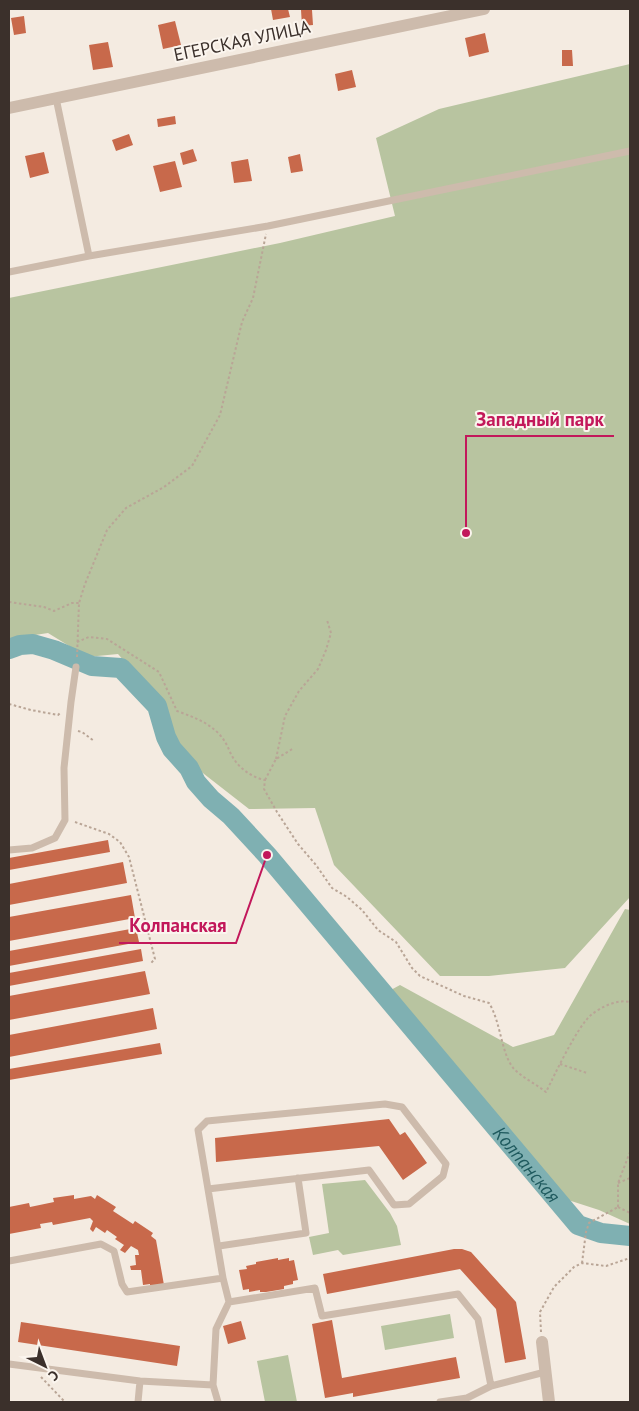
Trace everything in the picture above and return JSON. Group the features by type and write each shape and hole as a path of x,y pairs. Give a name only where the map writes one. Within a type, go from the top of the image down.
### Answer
{"street":[{"name":"ЕГЕРСКАЯ УЛИЦА","path":"9,108 484,9"},
{"path":"542,1342 549,1402"}],"lane":[{"path":"56,98 89,256"},
{"path":"9,272 89,256 268,226 630,151"},
{"path":"9,850 32,848 55,838 65,820 64,768 76,667"},
{"path":"208,1189 369,1170 394,1205 409,1204 443,1176 446,1164 402,1108 385,1104 207,1121 198,1130 223,1278 229,1302 216,1329 213,1385 218,1402"},
{"path":"219,1246 306,1233 298,1178"},
{"path":"9,1261 101,1244 114,1251 122,1284 127,1292 223,1278"},
{"path":"229,1302 315,1288 322,1316 458,1294 478,1319 491,1386"},
{"path":"9,1364 140,1381 213,1385"},
{"path":"440,1402 467,1398 491,1386 545,1372"},
{"path":"138,1402 140,1381"}],"path":[{"path":"76,667 79,603 84,584 107,530 126,508 164,487 192,466 220,415 242,322 252,298 268,226"},
{"path":"9,602 44,607 54,611 72,603 79,603"},
{"path":"327,620 332,634 318,669 299,691 285,716 276,759 265,780 264,790 298,844 332,888 347,896 362,910 378,930 396,942 412,968 420,976 464,996 489,1003 499,1026 507,1058 514,1069 546,1092 560,1064 590,1016 608,1005 626,1001 630,1002"},
{"path":"77,642 89,637 107,639 159,672 176,711 211,726 226,742 230,753 240,767 258,779 265,780"},
{"path":"9,704 58,715 71,702"},
{"path":"68,729 82,732 94,741"},
{"path":"276,759 294,748"},
{"path":"65,820 81,823 109,834 120,842 129,857 155,959 150,964"},
{"path":"560,1064 587,1073"},
{"path":"618,1206 618,1183 630,1152"},
{"path":"618,1183 630,1178"},
{"path":"618,1206 630,1213"},
{"path":"582,1264 589,1223 618,1206"},
{"path":"542,1342 540,1312 554,1287 574,1268 582,1264 606,1266 630,1258"},
{"path":"31,1367 65,1402"}],"green space":[{"path":"630,64 630,897 565,968 489,976 440,976 334,865 315,808 249,809 172,749 162,717 160,702 118,654 87,657 48,633 9,639 9,298 280,243 395,216 376,138 439,109"},
{"path":"625,909 630,910 630,1224 599,1210 565,1199 389,991 400,985 513,1047 554,1035"},
{"path":"365,1180 390,1213 397,1226 401,1245 343,1255 338,1250 313,1255 309,1237 329,1233 322,1184"},
{"path":"450,1314 454,1338 385,1350 381,1326"},
{"path":"288,1355 297,1402 265,1402 257,1361"}],"building":[{"path":"271,9 288,9 290,17 273,20"},
{"path":"301,10 312,10 313,25 302,26"},
{"path":"24,16 26,33 14,35 11,18"},
{"path":"175,21 181,45 163,49 158,25"},
{"path":"485,33 489,52 469,57 465,38"},
{"path":"108,42 113,67 93,70 89,45"},
{"path":"562,50 572,50 573,66 562,66"},
{"path":"352,70 356,87 338,91 335,74"},
{"path":"175,116 176,124 158,127 157,119"},
{"path":"129,134 133,145 116,151 112,140"},
{"path":"193,149 197,161 183,165 180,153"},
{"path":"44,152 49,173 30,178 25,156"},
{"path":"300,154 303,171 291,173 288,157"},
{"path":"248,159 252,181 234,183 231,162"},
{"path":"175,161 182,187 160,192 153,166"},
{"path":"108,840 110,852 9,870 9,858"},
{"path":"123,862 127,883 9,905 9,884"},
{"path":"131,895 135,918 9,941 9,917"},
{"path":"136,928 139,942 9,966 9,951"},
{"path":"141,949 143,961 9,986 9,973"},
{"path":"145,971 150,994 9,1020 9,996"},
{"path":"153,1008 157,1029 9,1057 9,1035"},
{"path":"160,1043 162,1054 9,1080 9,1069"},
{"path":"389,1119 400,1135 405,1132 427,1163 403,1180 379,1146 216,1162 215,1138"},
{"path":"74,1195 74,1199 91,1196 95,1199 97,1195 116,1207 113,1211 133,1224 135,1221 153,1233 151,1236 156,1240 164,1285 150,1287 150,1284 143,1285 141,1270 131,1270 130,1266 136,1265 135,1255 139,1255 138,1250 131,1246 125,1253 120,1250 124,1245 107,1230 105,1233 96,1227 93,1232 90,1229 93,1221 90,1218 53,1225 52,1222 40,1224 41,1228 9,1234 9,1207 29,1203 30,1207 54,1202 53,1198"},
{"path":"454,1249 471,1252 516,1302 526,1359 505,1363 496,1309 460,1269 327,1294 323,1274"},
{"path":"278,1258 278,1260 289,1258 289,1261 294,1260 298,1280 293,1281 293,1284 284,1286 284,1289 266,1292 260,1292 260,1290 249,1292 249,1289 243,1290 239,1270 247,1269 246,1266 256,1264 256,1262"},
{"path":"332,1320 342,1378 456,1357 460,1378 353,1397 353,1393 325,1398 312,1324"},
{"path":"241,1321 246,1339 228,1344 223,1326"},
{"path":"21,1322 180,1346 177,1366 18,1342"}],"waterway":[{"name":"Колпанская","path":"9,649 20,645 33,644 54,650 92,666 121,668 157,706 166,737 172,749 189,768 196,782 267,855 578,1225 601,1233 630,1236"}],"place":[{"name":"Западный парк","path":"466,533"},
{"name":"Колпанская","path":"267,855"}]}
